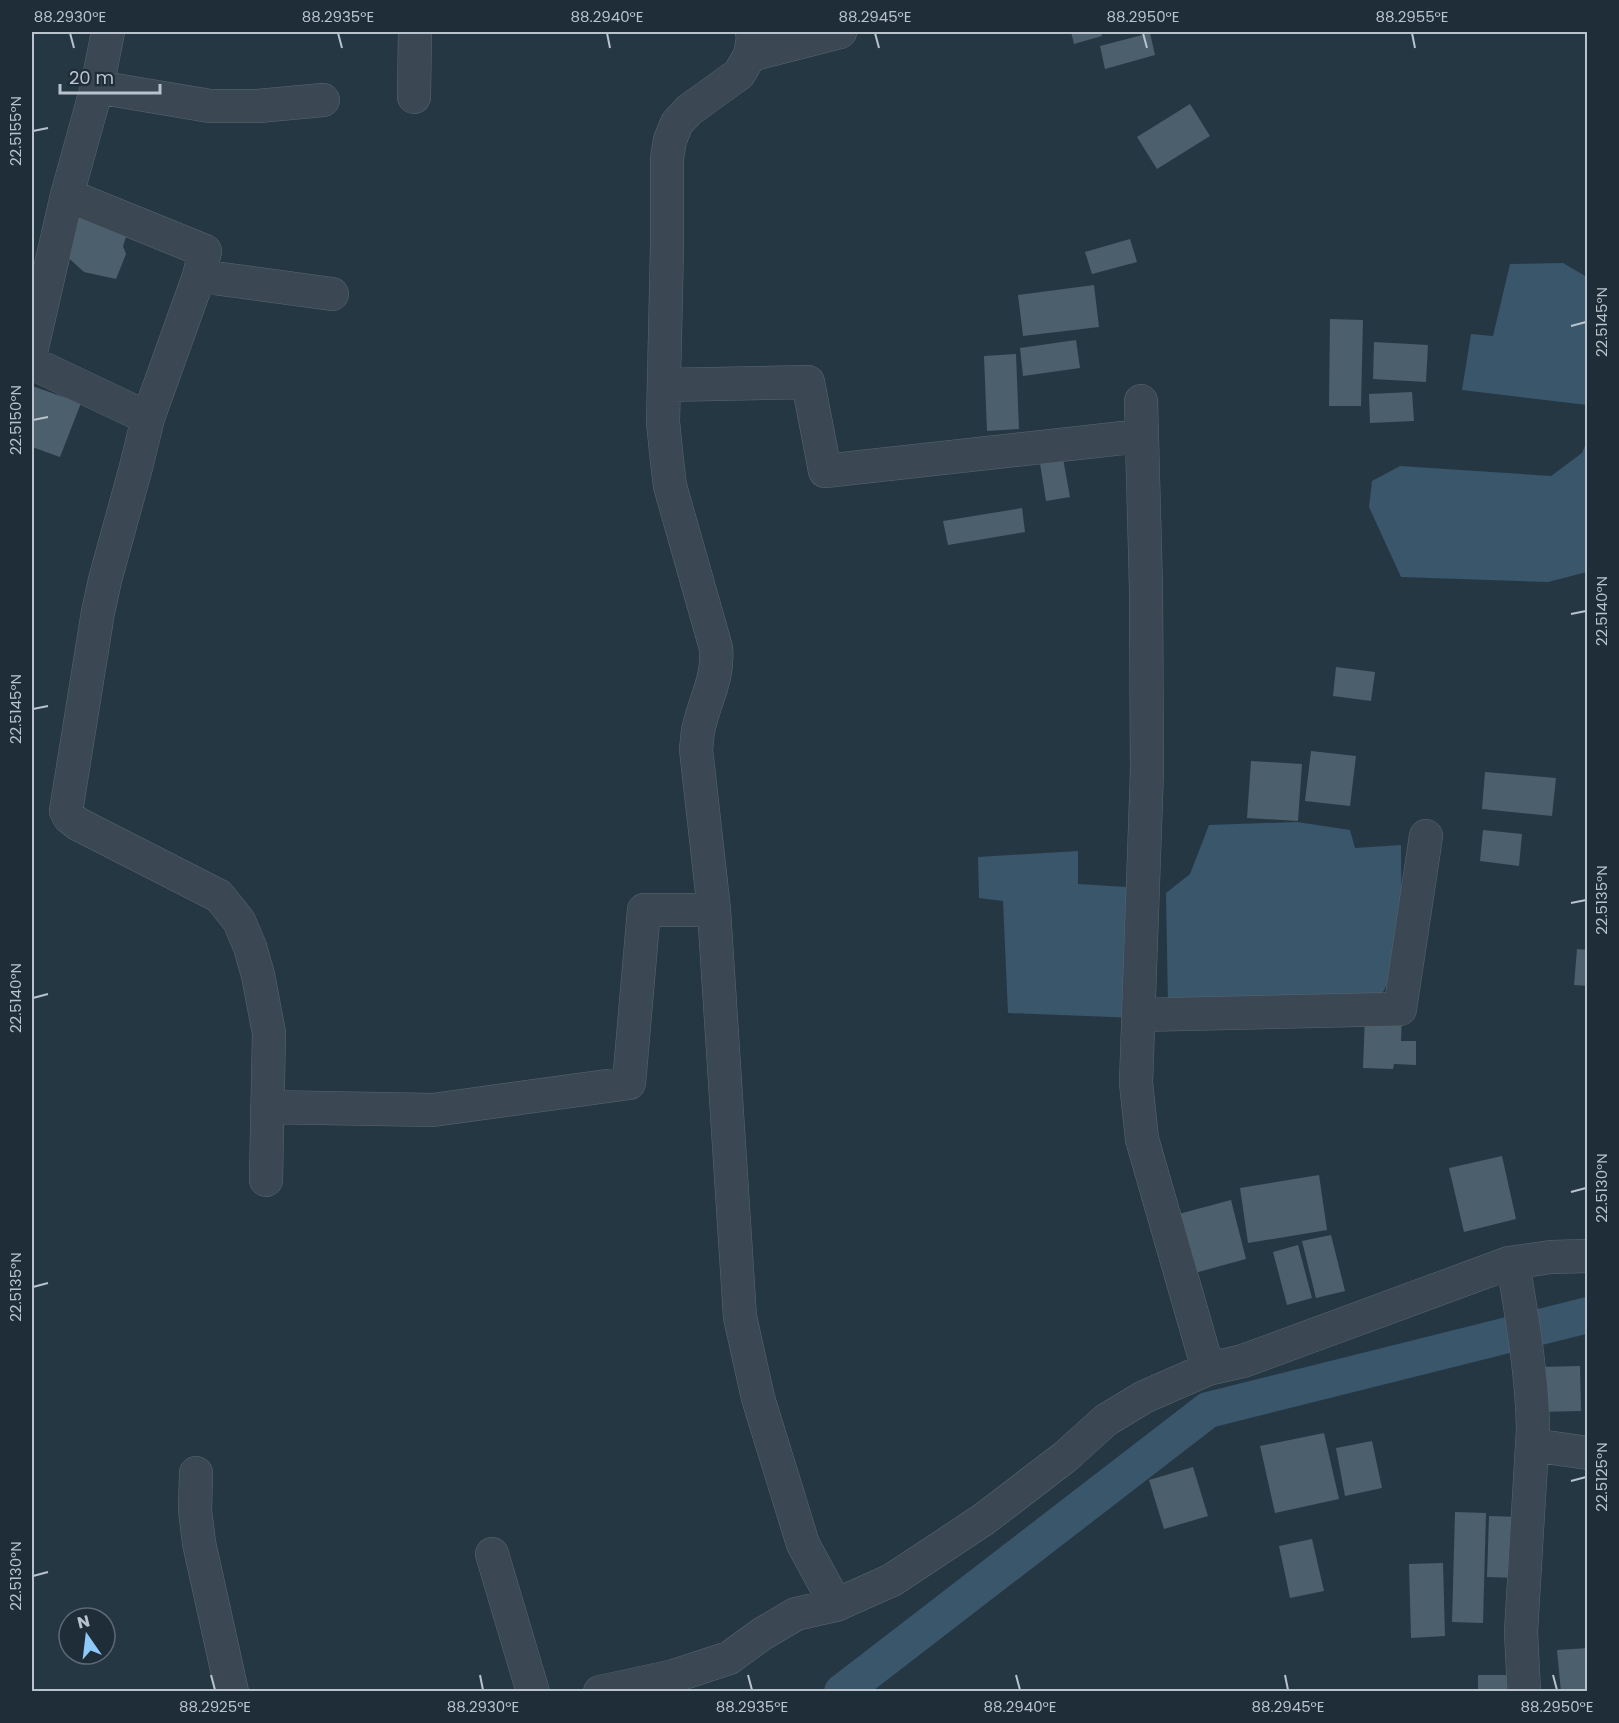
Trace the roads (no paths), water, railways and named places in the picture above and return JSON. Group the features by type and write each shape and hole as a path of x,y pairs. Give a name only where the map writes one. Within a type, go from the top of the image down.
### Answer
{"street":[{"path":"32,348 67,195 97,87 108,32"},
{"path":"414,97 415,32"},
{"path":"836,1605 803,1544 758,1398 740,1317 714,910 696,749 698,731 715,676 716,648 670,486 663,422 667,158 670,140 677,123 689,110 739,74 751,43 840,32"},
{"path":"97,87 210,106 248,107 323,100"},
{"path":"67,195 206,251 148,418 105,580 66,811 69,817 78,824 219,896 239,921 258,975 269,1033 266,1180"},
{"path":"199,276 332,294"},
{"path":"32,363 148,418"},
{"path":"664,385 808,382 825,471 1142,436"},
{"path":"1141,401 1146,588 1147,770 1136,1083 1142,1138 1208,1369"},
{"path":"1138,1015 1400,1008 1426,836"},
{"path":"267,1107 433,1110 629,1083 644,910 714,910"},
{"path":"600,1692 674,1676 729,1658 762,1634 796,1614 836,1605 892,1580 984,1520 1065,1457 1106,1420 1144,1397 1208,1369 1243,1361 1551,1257 1587,1256"},
{"path":"1514,1270 1525,1336 1532,1406 1532,1445 1521,1632 1524,1692"},
{"path":"1532,1445 1587,1453"},
{"path":"195,1473 195,1510 199,1544 232,1692"},
{"path":"492,1554 532,1692"}],"water":[{"path":"1563,263 1587,277 1587,405 1462,390 1471,334 1493,336 1510,264"},
{"path":"1587,441 1587,572 1548,582 1401,577 1369,507 1372,481 1400,466 1551,476 1582,453"},
{"path":"1297,822 1350,830 1355,848 1401,845 1402,954 1372,1014 1168,1006 1166,893 1190,874 1209,825"},
{"path":"1078,851 1078,884 1143,888 1137,1018 1008,1013 1003,901 979,898 978,857"}],"waterway":[{"path":"842,1692 1208,1410 1588,1315"}]}
